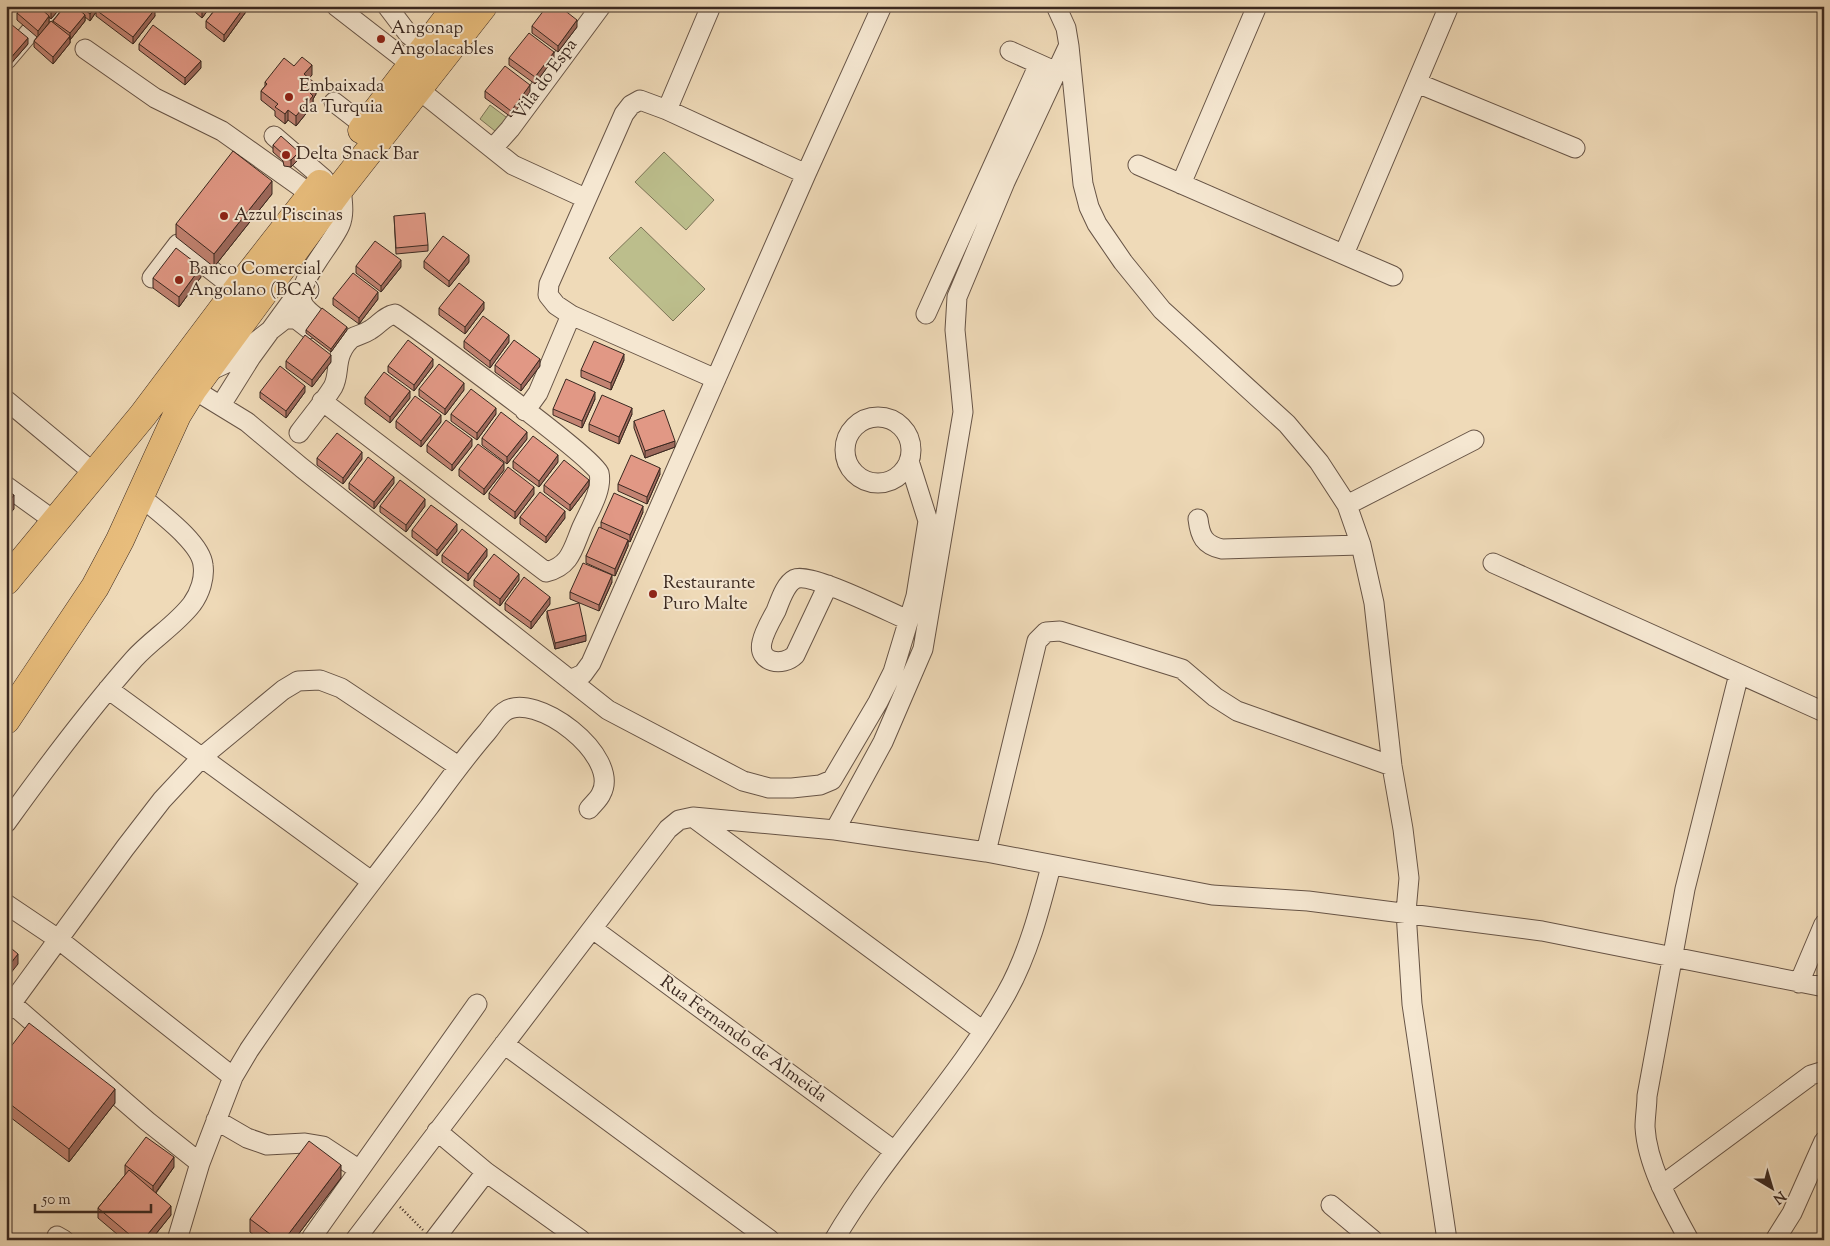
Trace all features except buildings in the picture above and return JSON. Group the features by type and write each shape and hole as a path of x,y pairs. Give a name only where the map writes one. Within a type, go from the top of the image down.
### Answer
{"highway":[{"path":"6,581 144,415 237,290 328,182 419,67 457,6"},
{"path":"8,717 95,587 178,416 365,126 419,67 482,6"}],"street":[{"path":"6,60 52,6"},
{"path":"336,6 419,67 493,148 513,165 585,198"},
{"path":"387,6 409,35 419,67"},
{"path":"668,110 712,6"},
{"path":"570,680 583,674 591,663 882,6"},
{"path":"1056,6 1066,28 1083,184 1096,224 1122,262 1162,310 1287,424 1319,462 1347,505 1361,545 1374,603 1392,766 1403,829 1408,878 1406,912 1412,1004 1447,1240"},
{"path":"1344,254 1449,6"},
{"name":"Vila do Espa","path":"493,148 510,129 596,8"},
{"path":"1181,184 1251,8"},
{"path":"835,830 883,742 923,649 963,412 955,330 957,297 1005,182 1069,46"},
{"path":"84,49 155,98 328,182"},
{"path":"1010,51 1057,72"},
{"path":"926,314 1039,64"},
{"path":"1416,83 1575,148"},
{"path":"716,379 571,314 556,305 548,295 549,284 585,198 624,114 630,105 640,100 668,110 806,174"},
{"path":"334,102 365,126"},
{"path":"274,136 328,182"},
{"path":"221,405 241,372 302,287 341,224 343,211 328,182 301,145"},
{"path":"1138,164 1393,276"},
{"path":"152,278 178,244 237,290"},
{"path":"302,287 301,296 303,304 313,323 289,318 273,327 231,361 200,381 221,405 256,428 302,468 608,710 744,781 768,788 820,785 832,780 878,702 893,672 916,596 928,521 909,461"},
{"path":"299,433 337,377 342,345 370,330 387,316 395,314 525,411 592,463 599,472 600,482 596,494 570,557 559,569 546,572 322,401"},
{"path":"525,411 538,393 571,314"},
{"path":"6,400 93,477"},
{"path":"6,408 93,477"},
{"path":"1347,505 1474,440"},
{"path":"6,486 56,522"},
{"path":"6,823 39,775 140,652 193,603 203,582 203,563 194,545 140,496"},
{"path":"1198,519 1200,531 1205,542 1210,546 1222,549 1361,545"},
{"path":"1493,563 1824,712"},
{"path":"828,585 908,620"},
{"path":"986,852 1038,641 1046,632 1060,631 1182,668 1215,697 1237,711 1392,766"},
{"path":"1689,1240 1661,1186 1651,1155 1646,1120 1647,1096 1674,958 1685,889 1739,674"},
{"path":"200,1162 147,1122 9,1008 162,800 202,758 282,690 298,681 320,680 341,688 458,766"},
{"path":"108,690 371,881"},
{"path":"177,1240 200,1162 233,1077 258,1037 371,881 458,766 504,711 520,706 551,717 580,736 596,754 604,774 602,794 589,809"},
{"path":"693,817 983,1030"},
{"path":"355,1240 668,829 679,820 693,817 835,830 986,852 1051,866 1212,895 1308,901 1406,912 1542,931 1824,988"},
{"path":"742,852 757,823"},
{"path":"834,1240 893,1150 983,1030 1006,993 1025,952 1036,922 1051,866"},
{"path":"6,904 58,939 233,1077"},
{"path":"1799,983 1824,924"},
{"name":"Rua Fernando de Almeida","path":"593,929 893,1150"},
{"path":"312,1236 477,1004"},
{"path":"504,1044 770,1240"},
{"path":"1661,1186 1811,1075 1824,1071"},
{"path":"216,1120 247,1138 267,1145 305,1143 323,1146 358,1169"},
{"path":"437,1131 486,1172 581,1240"},
{"path":"1775,1240 1792,1213 1824,1141"},
{"path":"430,1237 486,1172"},
{"path":"1331,1205 1373,1240"},
{"path":"1792,1213 1792,1240"}],"path":[{"path":"388,1196 430,1237"}],"green space":[{"path":"490,105 510,120 502,130 495,131 480,119"},
{"path":"664,152 714,200 686,230 635,182"},
{"path":"641,227 705,289 673,321 609,258"}],"place":[{"name":"Angonap Angolacables","path":"381,39"},
{"name":"Embaixada da Turquia","path":"289,97"},
{"name":"Delta Snack Bar","path":"286,155"},
{"name":"Azzul Piscinas","path":"224,216"},
{"name":"Banco Comercial Angolano (BCA)","path":"179,280"},
{"name":"Restaurante Puro Malte","path":"653,594"}]}
